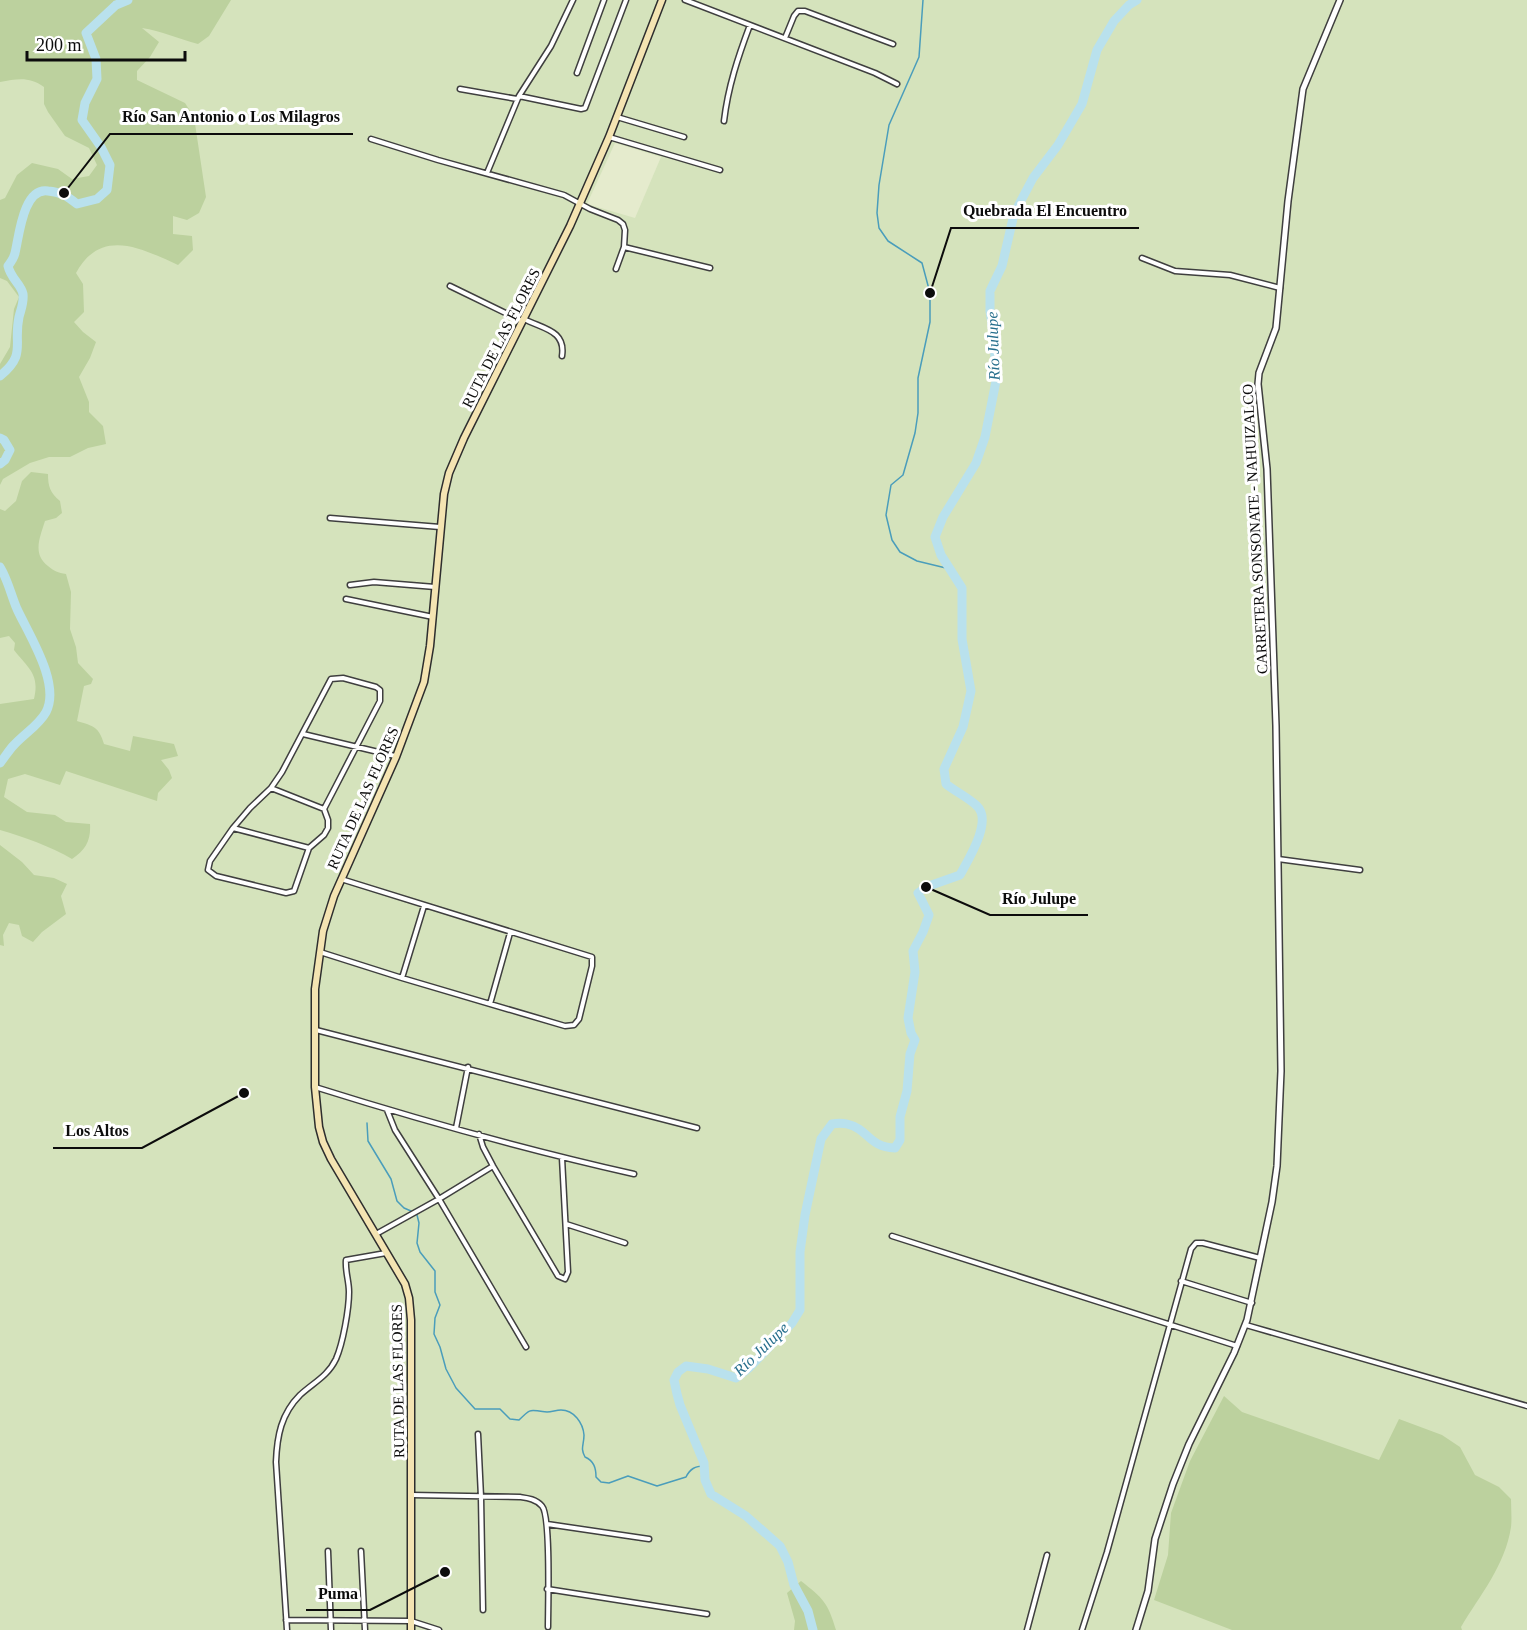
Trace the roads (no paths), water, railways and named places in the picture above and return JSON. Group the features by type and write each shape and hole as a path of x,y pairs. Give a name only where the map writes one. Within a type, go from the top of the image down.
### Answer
{"main road":[{"name":"RUTA DE LAS FLORES","path":"411,1630 411,1320 409,1298 405,1284 331,1159 319,1127 315,1087 315,989 320,951 328,914 340,879 396,757 424,682 433,617 444,494 454,457 580,203 609,137 662,0"}],"street":[{"path":"487,173 518,97 551,46 573,0"},
{"path":"578,73 604,0"},
{"path":"460,90 585,108 626,0"},
{"path":"685,0 875,73 897,84"},
{"name":"CARRETERA SONSONATE - NAHUIZALCO","path":"1136,1630 1148,1591 1155,1539 1173,1484 1189,1444 1246,1325 1261,1259 1277,1166 1280,1103 1276,726 1268,499 1258,384 1259,373 1275,328 1288,201 1303,89 1340,0"},
{"path":"785,38 794,16 798,11 805,11 893,44"},
{"path":"724,121 736,62 750,25"},
{"path":"617,117 684,137"},
{"path":"609,137 720,170"},
{"path":"371,139 564,195 618,220 623,224 625,230 624,247 616,269"},
{"path":"624,247 710,268"},
{"path":"1142,258 1175,271 1230,275 1280,288"},
{"path":"450,286 560,337 564,345 562,356"},
{"path":"330,518 441,527"},
{"path":"350,585 374,582 435,587"},
{"path":"346,599 433,617"},
{"path":"343,678 380,690 380,701 324,809 328,828 324,835 309,848 297,888 290,893 211,873 208,870 210,861 233,828 271,788 303,734 331,679 343,678"},
{"path":"303,734 396,757"},
{"path":"271,788 324,809"},
{"path":"233,828 309,848"},
{"path":"1278,859 1360,870"},
{"path":"320,951 402,978 565,1026 574,1025 579,1018 592,966 592,957 340,879"},
{"path":"402,978 424,906"},
{"path":"490,1004 510,933"},
{"path":"315,1029 697,1128"},
{"path":"456,1128 468,1067"},
{"path":"315,1087 387,1110 562,1158 634,1174"},
{"path":"387,1110 395,1130 526,1347"},
{"path":"479,1134 493,1166 558,1276 565,1280 568,1272 562,1158"},
{"path":"375,1234 493,1166"},
{"path":"566,1224 625,1243"},
{"path":"892,1236 1237,1346"},
{"path":"1082,1630 1107,1552 1191,1249 1196,1243 1203,1243 1261,1259"},
{"path":"287,1630 276,1462 280,1424 300,1395 321,1379 335,1360 349,1300 346,1260 386,1253"},
{"path":"1181,1281 1252,1303"},
{"path":"1246,1325 1527,1406"},
{"path":"478,1434 483,1610"},
{"path":"411,1495 520,1497 537,1502 542,1506 546,1513 547,1524 548,1627"},
{"path":"547,1524 649,1539"},
{"path":"328,1551 331,1630"},
{"path":"361,1551 365,1630"},
{"path":"1027,1630 1047,1555"},
{"path":"547,1589 707,1614"},
{"path":"286,1620 411,1620 439,1630"}],"waterway":[{"path":"0,376 14,361 17,349 23,294 8,266 15,255 28,205 40,192 60,193 77,204 97,199 107,190 110,165 101,147 82,120 85,103 97,79 96,59 86,33 116,5 128,0"},
{"path":"923,0 919,57 889,125 879,185 877,213 879,228 888,241 922,263 930,293 930,322 918,378 918,413 915,433 903,475 891,485 886,515 892,540 900,552 917,561 950,569"},
{"name":"Río Julupe","path":"813,1630 808,1611 794,1585 788,1562 780,1546 746,1516 711,1494 705,1480 704,1463 680,1405 674,1380 678,1372 686,1366 708,1369 736,1378 749,1368 792,1323 800,1310 800,1252 805,1215 821,1139 832,1124 844,1123 854,1126 879,1145 886,1147 895,1148 900,1140 900,1117 907,1091 910,1054 915,1040 908,1018 915,972 913,951 929,915 918,893 926,887 960,875 978,840 982,821 977,806 946,784 944,769 963,727 971,691 962,639 962,588 941,555 935,537 943,517 976,463 985,437 996,381 990,291 1002,266 1014,214 1033,178 1058,145 1082,104 1097,50 1114,21 1137,0"},
{"path":"0,438 10,450 0,464"},
{"path":"0,567 42,660 47,674 50,701 43,717 12,747 0,763"},
{"path":"367,1123 368,1141 391,1179 397,1201 411,1211"},
{"path":"417,1215 419,1223 417,1243 420,1252 435,1271 435,1292 440,1305 435,1318 434,1334 446,1369 456,1388 475,1409 500,1409 510,1419 519,1420 532,1410 570,1412 582,1426 584,1435 582,1449 585,1457 595,1468 596,1477 601,1482 609,1483 628,1476 657,1486 686,1477 693,1468 704,1466"}],"place":[{"name":"Río San Antonio o Los Milagros","path":"64,193"},
{"name":"Quebrada El Encuentro","path":"930,293"},
{"name":"Río Julupe","path":"926,887"},
{"name":"Los Altos","path":"244,1093"},
{"name":"Puma","path":"445,1572"}]}
